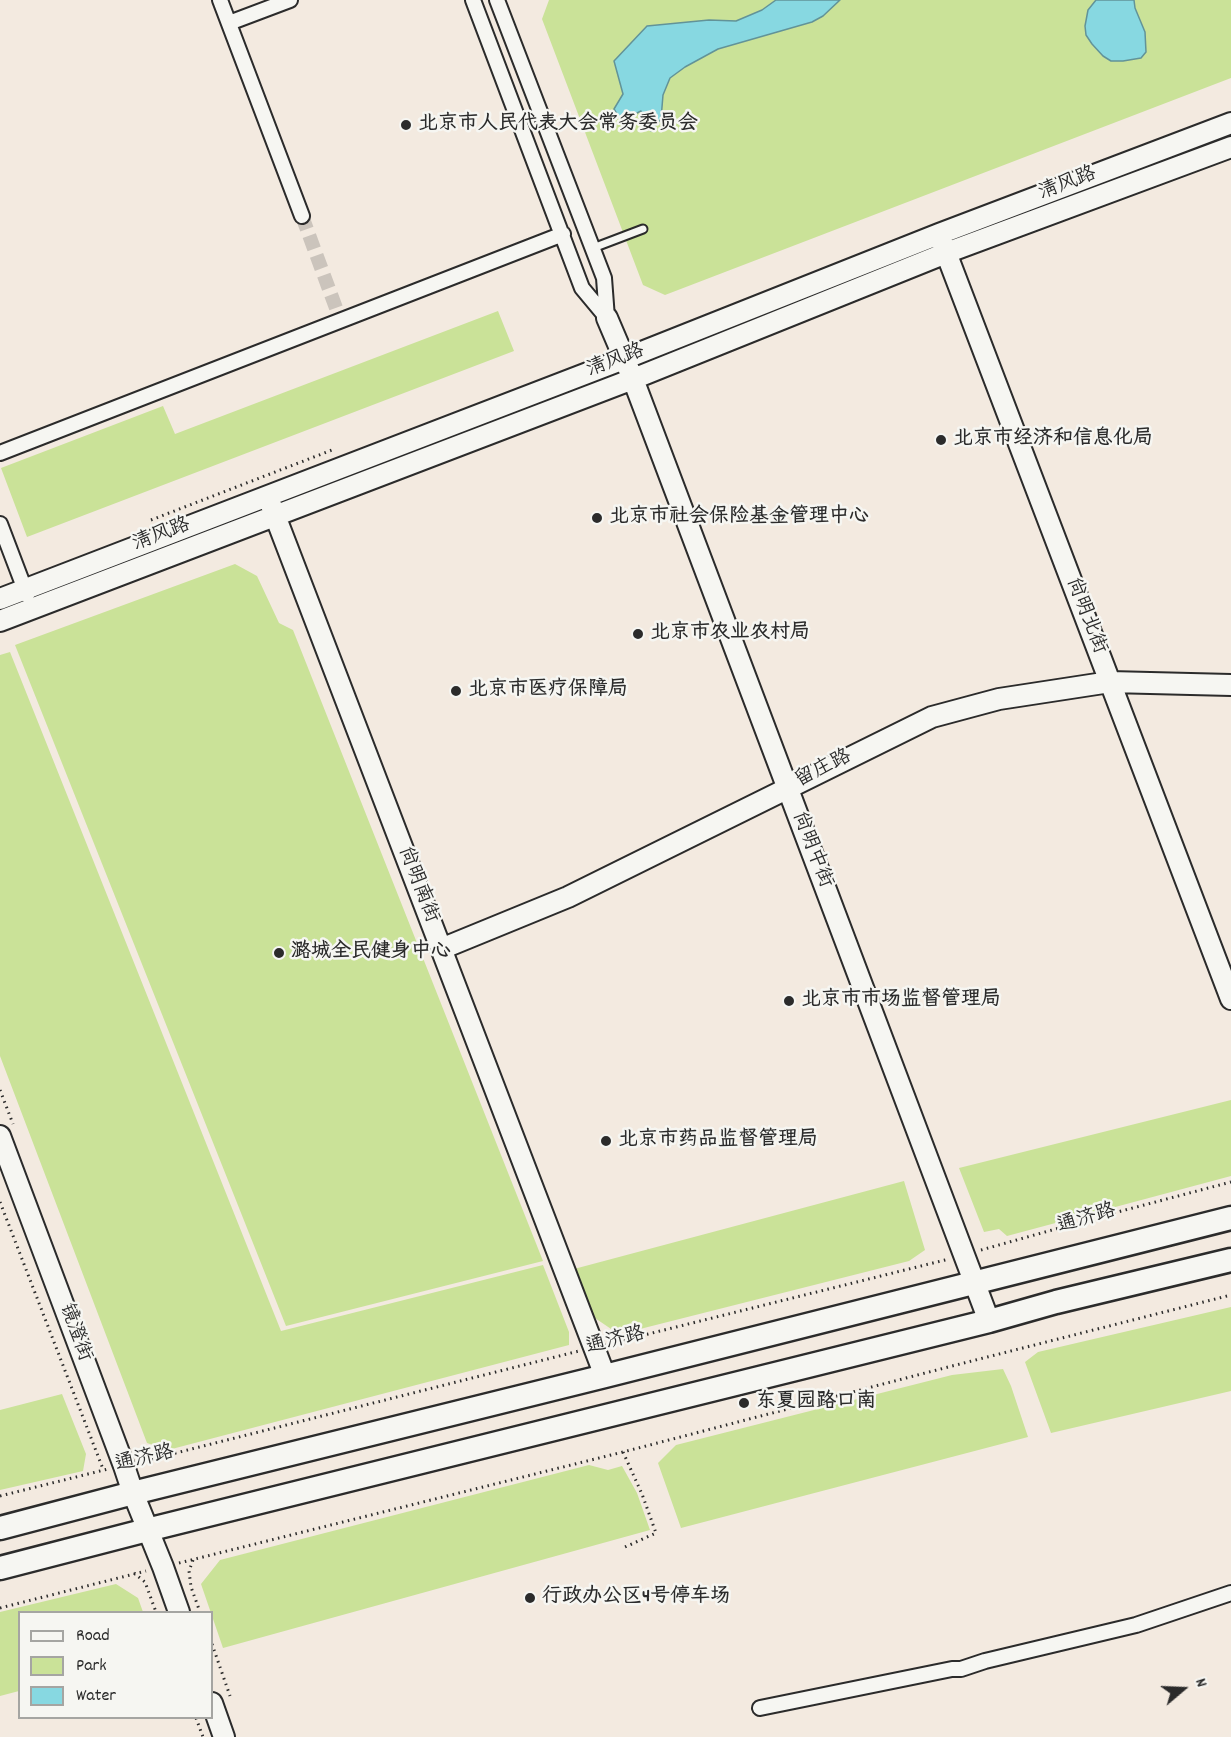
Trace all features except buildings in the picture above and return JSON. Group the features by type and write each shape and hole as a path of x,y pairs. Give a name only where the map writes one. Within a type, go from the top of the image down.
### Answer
{"main road":[{"name":"通济路","path":"0,1528 1231,1218"},
{"path":"0,1568 1231,1260"}],"street":[{"path":"220,0 302,216"},
{"path":"229,23 290,0"},
{"path":"498,0 604,278 607,318 582,288 474,5 498,0"},
{"name":"清风路","path":"0,598 1231,123"},
{"name":"清风路","path":"0,621 633,379 946,253 1231,147"},
{"path":"0,453 339,314 563,234"},
{"name":"尚明北街","path":"939,234 1231,999"},
{"name":"尚明中街","path":"607,318 633,379 989,1321"},
{"name":"尚明南街","path":"268,496 605,1376"},
{"path":"0,524 32,609"},
{"name":"留庄路","path":"441,949 568,897 932,717 999,699 1110,682 1231,685"},
{"name":"镜澄街","path":"0,1136 133,1493 180,1611"},
{"path":"760,1708 952,1669 962,1669 985,1661 1137,1625 1231,1593"},
{"path":"221,1699 224,1737"}],"lane":[{"path":"593,248 643,229"}],"path":[{"name":"通济路","path":"0,1496 964,1255 1231,1182"},
{"name":"镜澄街","path":"0,1202 103,1470"},
{"path":"0,1608 623,1452 1231,1295"},
{"path":"623,1452 656,1533 625,1547"},
{"path":"194,1559 189,1571 191,1587 200,1611"},
{"path":"134,1573 145,1582 156,1611"},
{"path":"213,1650 221,1699"},
{"path":"196,1719 203,1737"}],"green space":[{"path":"549,0 1231,0 1231,78 665,295 643,285 542,19"},
{"path":"498,311 514,351 27,537 1,468 163,406 175,434"},
{"name":"潞城全民健身中心","path":"235,564 257,576 279,623 293,630 543,1261 286,1326 15,645"},
{"path":"10,652 281,1331 543,1265 569,1332 569,1345 168,1450 147,1443 0,1056 0,655"},
{"path":"1231,1100 1231,1176 1007,1236 999,1229 984,1232 959,1168"},
{"path":"904,1181 925,1250 909,1261 640,1329 614,1331 592,1316 574,1269"},
{"path":"1231,1307 1231,1391 1051,1433 1025,1362 1038,1352"},
{"path":"1003,1369 1028,1437 681,1528 658,1463 676,1445 952,1375"},
{"path":"62,1394 86,1454 83,1471 0,1490 0,1410"},
{"path":"589,1465 608,1470 622,1466 637,1493 650,1530 223,1648 213,1619 213,1611 210,1611 201,1584 220,1560"},
{"path":"116,1584 138,1598 143,1611 18,1611 18,1691 0,1696 0,1612"}],"water":[{"path":"776,0 840,0 823,16 812,22 718,49 685,67 670,78 663,95 661,119 651,131 641,111 621,121 614,109 623,94 614,61 647,26 709,20 736,21 762,10"},
{"path":"1096,0 1134,0 1145,32 1146,52 1141,58 1111,61 1092,44 1086,35 1085,26 1088,10"}],"tunnel":[{"path":"302,216 336,308"}],"place":[{"name":"北京市人民代表大会常务委员会","path":"406,125"},
{"name":"北京市经济和信息化局","path":"941,440"},
{"name":"北京市社会保险基金管理中心","path":"597,518"},
{"name":"北京市农业农村局","path":"638,634"},
{"name":"北京市医疗保障局","path":"456,691"},
{"name":"潞城全民健身中心","path":"279,953"},
{"name":"北京市市场监督管理局","path":"789,1001"},
{"name":"北京市药品监督管理局","path":"606,1141"},
{"name":"东夏园路口南","path":"744,1403"},
{"name":"行政办公区4号停车场","path":"530,1598"}]}
